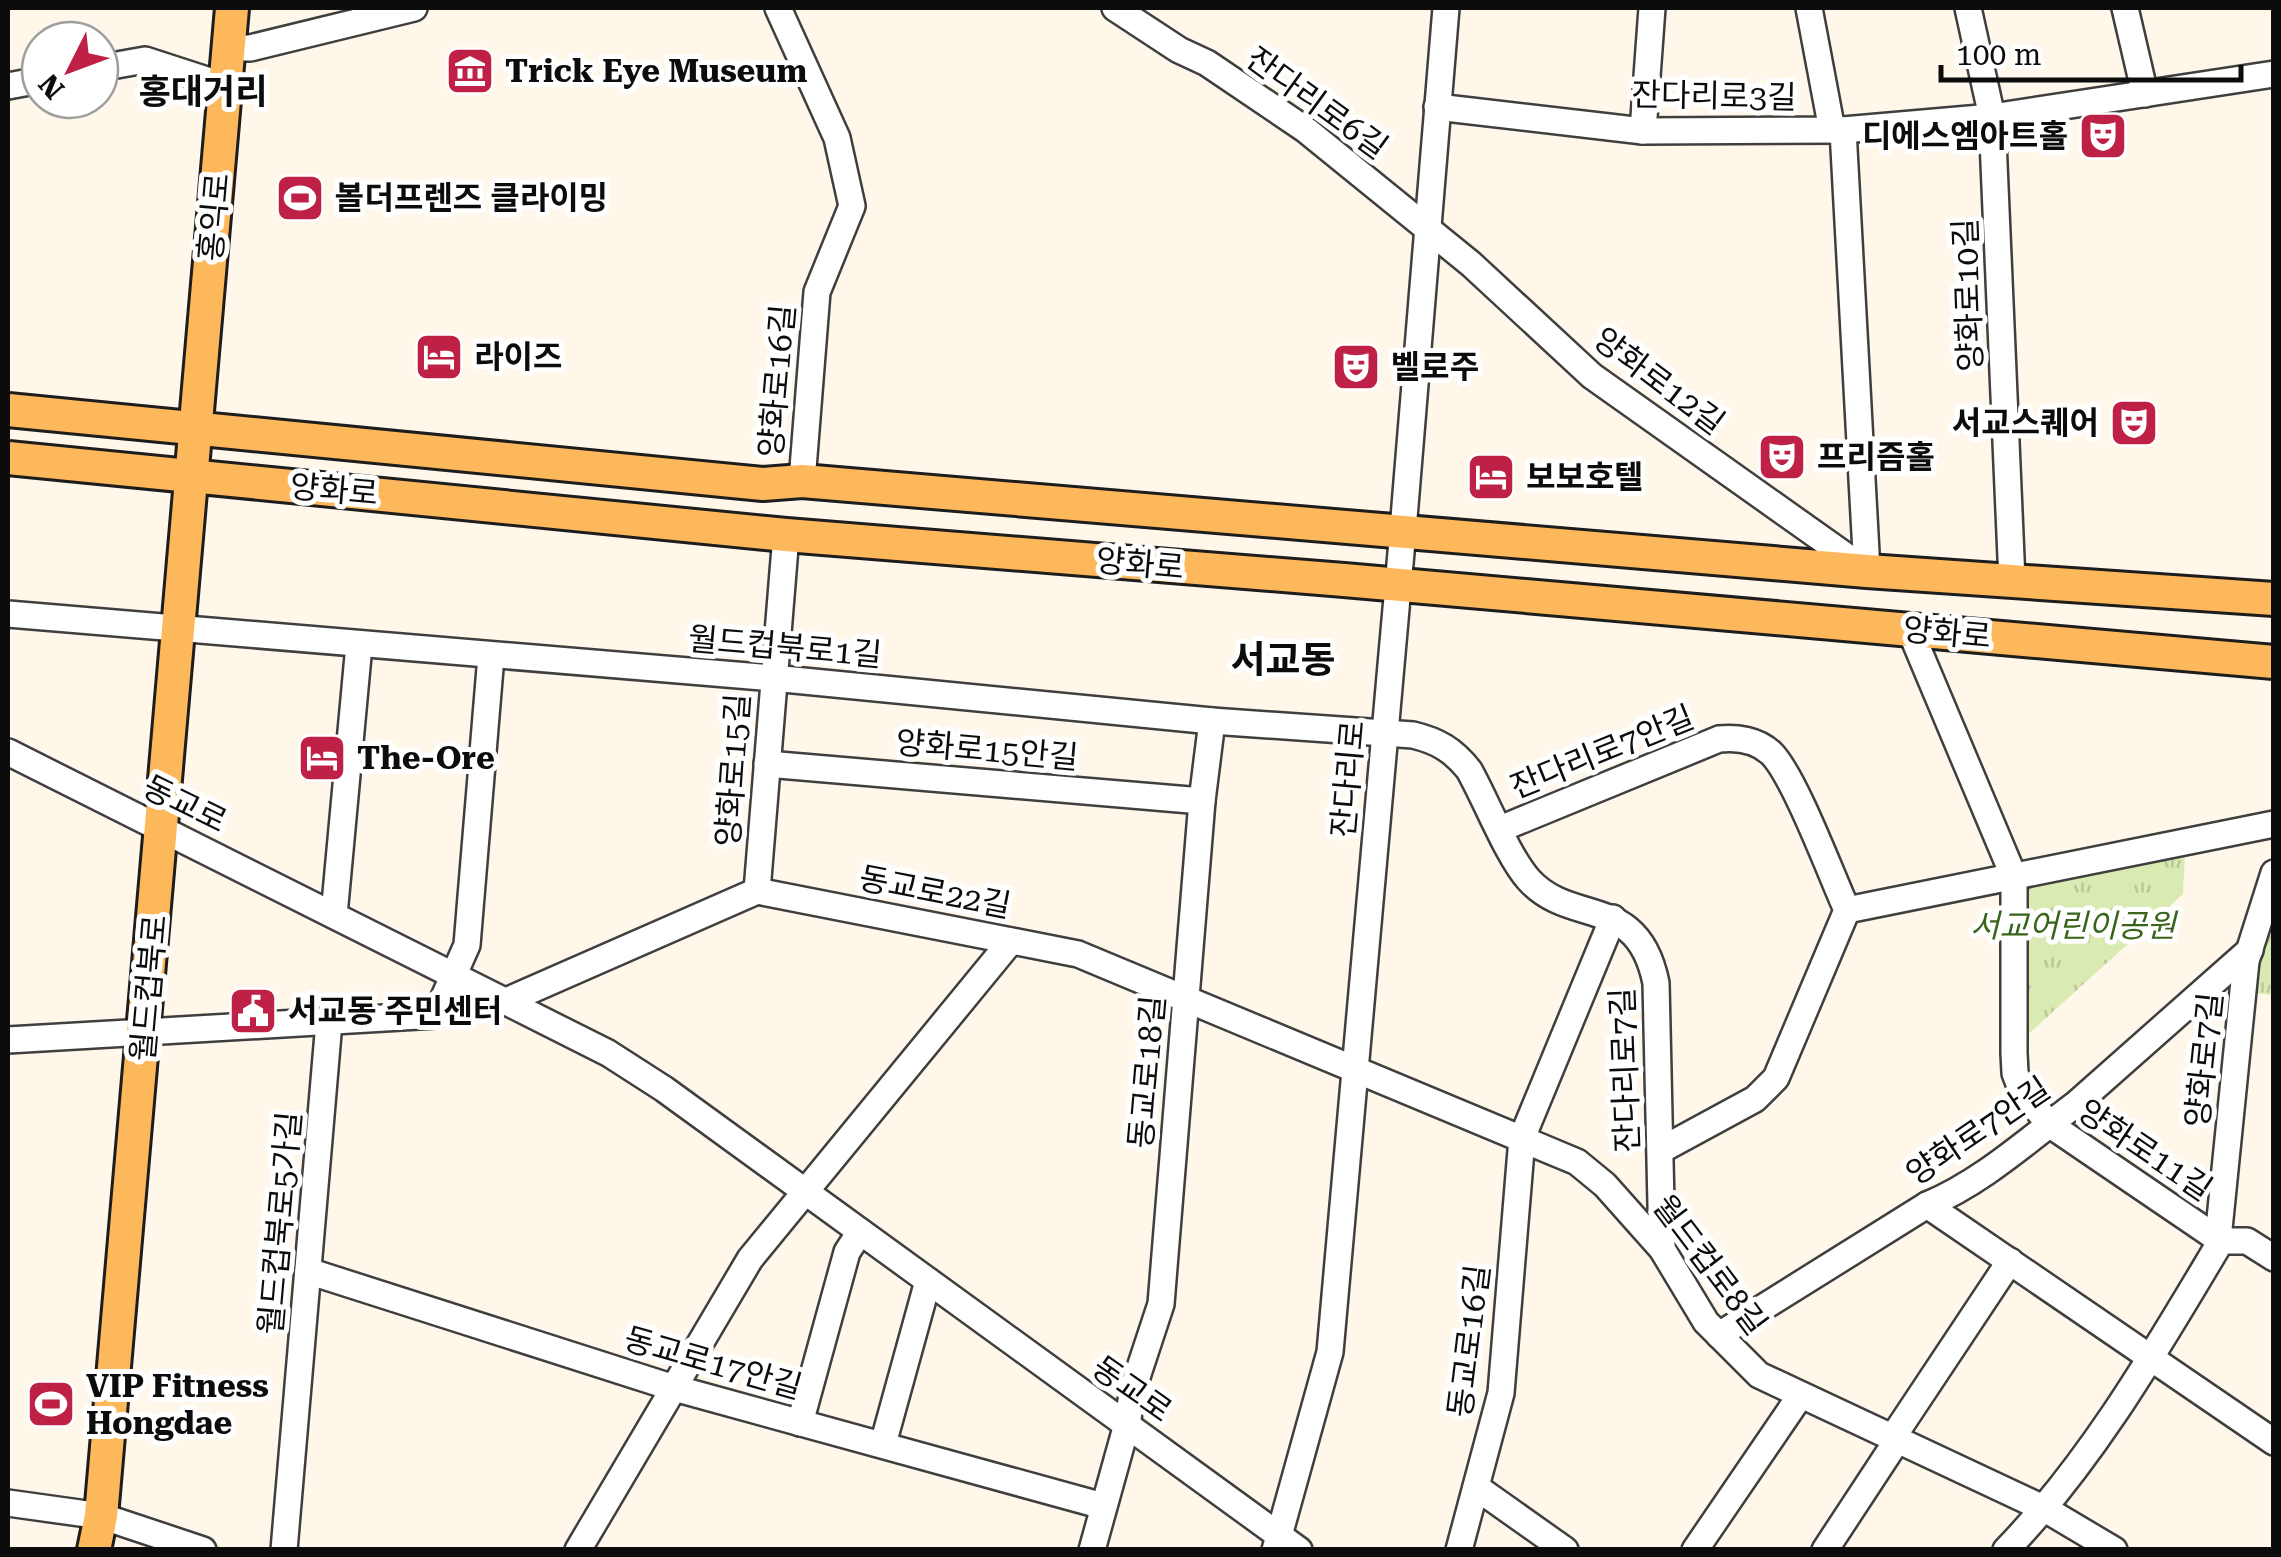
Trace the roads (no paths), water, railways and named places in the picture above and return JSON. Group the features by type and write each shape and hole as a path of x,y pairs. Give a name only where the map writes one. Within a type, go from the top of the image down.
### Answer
{"main road":[{"name":"홍익로","path":"196,426 232,8"},
{"name":"양화로","path":"8,410 763,484 802,481 1867,571 2274,600"},
{"name":"월드컵북로","path":"94,1550 101,1516 145,1033 196,426"},
{"name":"양화로","path":"8,458 786,535 2274,662"}],"street":[{"path":"230,48 250,48 414,8"},
{"name":"양화로16길","path":"778,8 837,138 852,206 817,292 802,481"},
{"name":"잔다리로6길","path":"1115,8 1179,50 1208,63 1306,130 1426,226"},
{"name":"잔다리로","path":"1284,1545 1330,1352 1446,8"},
{"path":"1643,131 1652,8"},
{"path":"1810,8 1838,130 1867,571"},
{"name":"양화로10길","path":"1968,8 1992,117 2012,582"},
{"path":"2126,8 2145,94"},
{"path":"120,64 144,60 225,86"},
{"name":"잔다리로3길","path":"1437,107 1643,131 1838,130 1992,117 2274,74"},
{"name":"양화로12길","path":"1426,226 1592,376 1867,571"},
{"name":"양화로15길","path":"756,890 786,535"},
{"name":"월드컵북로1길","path":"8,614 1386,734"},
{"name":"양화로11길","path":"1910,630 2014,876 2015,1073 2021,1089 2049,1124 2221,1242 2248,1241 2274,1258"},
{"path":"334,914 359,645"},
{"path":"8,1040 436,1015 467,944 491,656"},
{"name":"동교로18길","path":"1092,1550 1133,1389 1161,1304 1202,800 1212,721"},
{"name":"잔다리로7길","path":"1386,734 1431,740 1458,756 1529,880 1554,898 1613,918 1643,948 1656,984 1662,1248"},
{"name":"잔다리로7안길","path":"1500,828 1719,740 1746,740 1771,753 1780,765 1847,910"},
{"name":"동교로","path":"8,752 608,1053 664,1089 1127,1424 1284,1545"},
{"name":"양화로15안길","path":"767,764 1202,800"},
{"path":"1661,1150 1755,1099 1776,1078 1847,910 2274,824"},
{"name":"양화로7길","path":"2006,1550 2045,1509 2151,1358 2221,1242 2221,1210 2250,950 2274,874"},
{"path":"504,1002 756,890"},
{"name":"동교로22길","path":"756,890 1078,954 1353,1070"},
{"path":"1522,1138 1613,918"},
{"path":"578,1550 750,1259 1012,941"},
{"name":"양화로7안길","path":"1719,1335 1926,1205 1949,1196 2049,1124 2250,950"},
{"name":"월드컵북로5가길","path":"284,1550 329,1022"},
{"name":"월드컵로8길","path":"1353,1070 1577,1162 1605,1185 1662,1248 1706,1322 1759,1375 2045,1509 2114,1550"},
{"name":"동교로16길","path":"1459,1550 1501,1393 1522,1138"},
{"path":"1926,1205 2274,1442"},
{"path":"800,1423 846,1252 860,1232"},
{"path":"1825,1550 1892,1448 1893,1438 2010,1261"},
{"name":"동교로17안길","path":"308,1271 674,1388 1104,1506"},
{"path":"883,1444 928,1281"},
{"path":"1695,1550 1800,1396"},
{"path":"1476,1487 1565,1550"},
{"path":"8,1504 101,1516 203,1550"}],"place":[{"name":"Trick Eye Museum","path":"470,71"},
{"name":"디에스엠아트홀","path":"2103,136"},
{"name":"볼더프렌즈 클라이밍","path":"300,198"},
{"name":"라이즈","path":"439,357"},
{"name":"벨로주","path":"1356,367"},
{"name":"서교스퀘어","path":"2134,423"},
{"name":"프리즘홀","path":"1782,457"},
{"name":"보보호텔","path":"1491,477"},
{"name":"The-Ore","path":"322,758"},
{"name":"서교동 주민센터","path":"253,1011"},
{"name":"VIP Fitness Hongdae","path":"51,1404"}],"district":[{"name":"홍대거리","path":"203,92"},
{"name":"서교동","path":"1283,660"}],"park label":[{"name":"서교어린이공원","path":"2073,926"}]}
